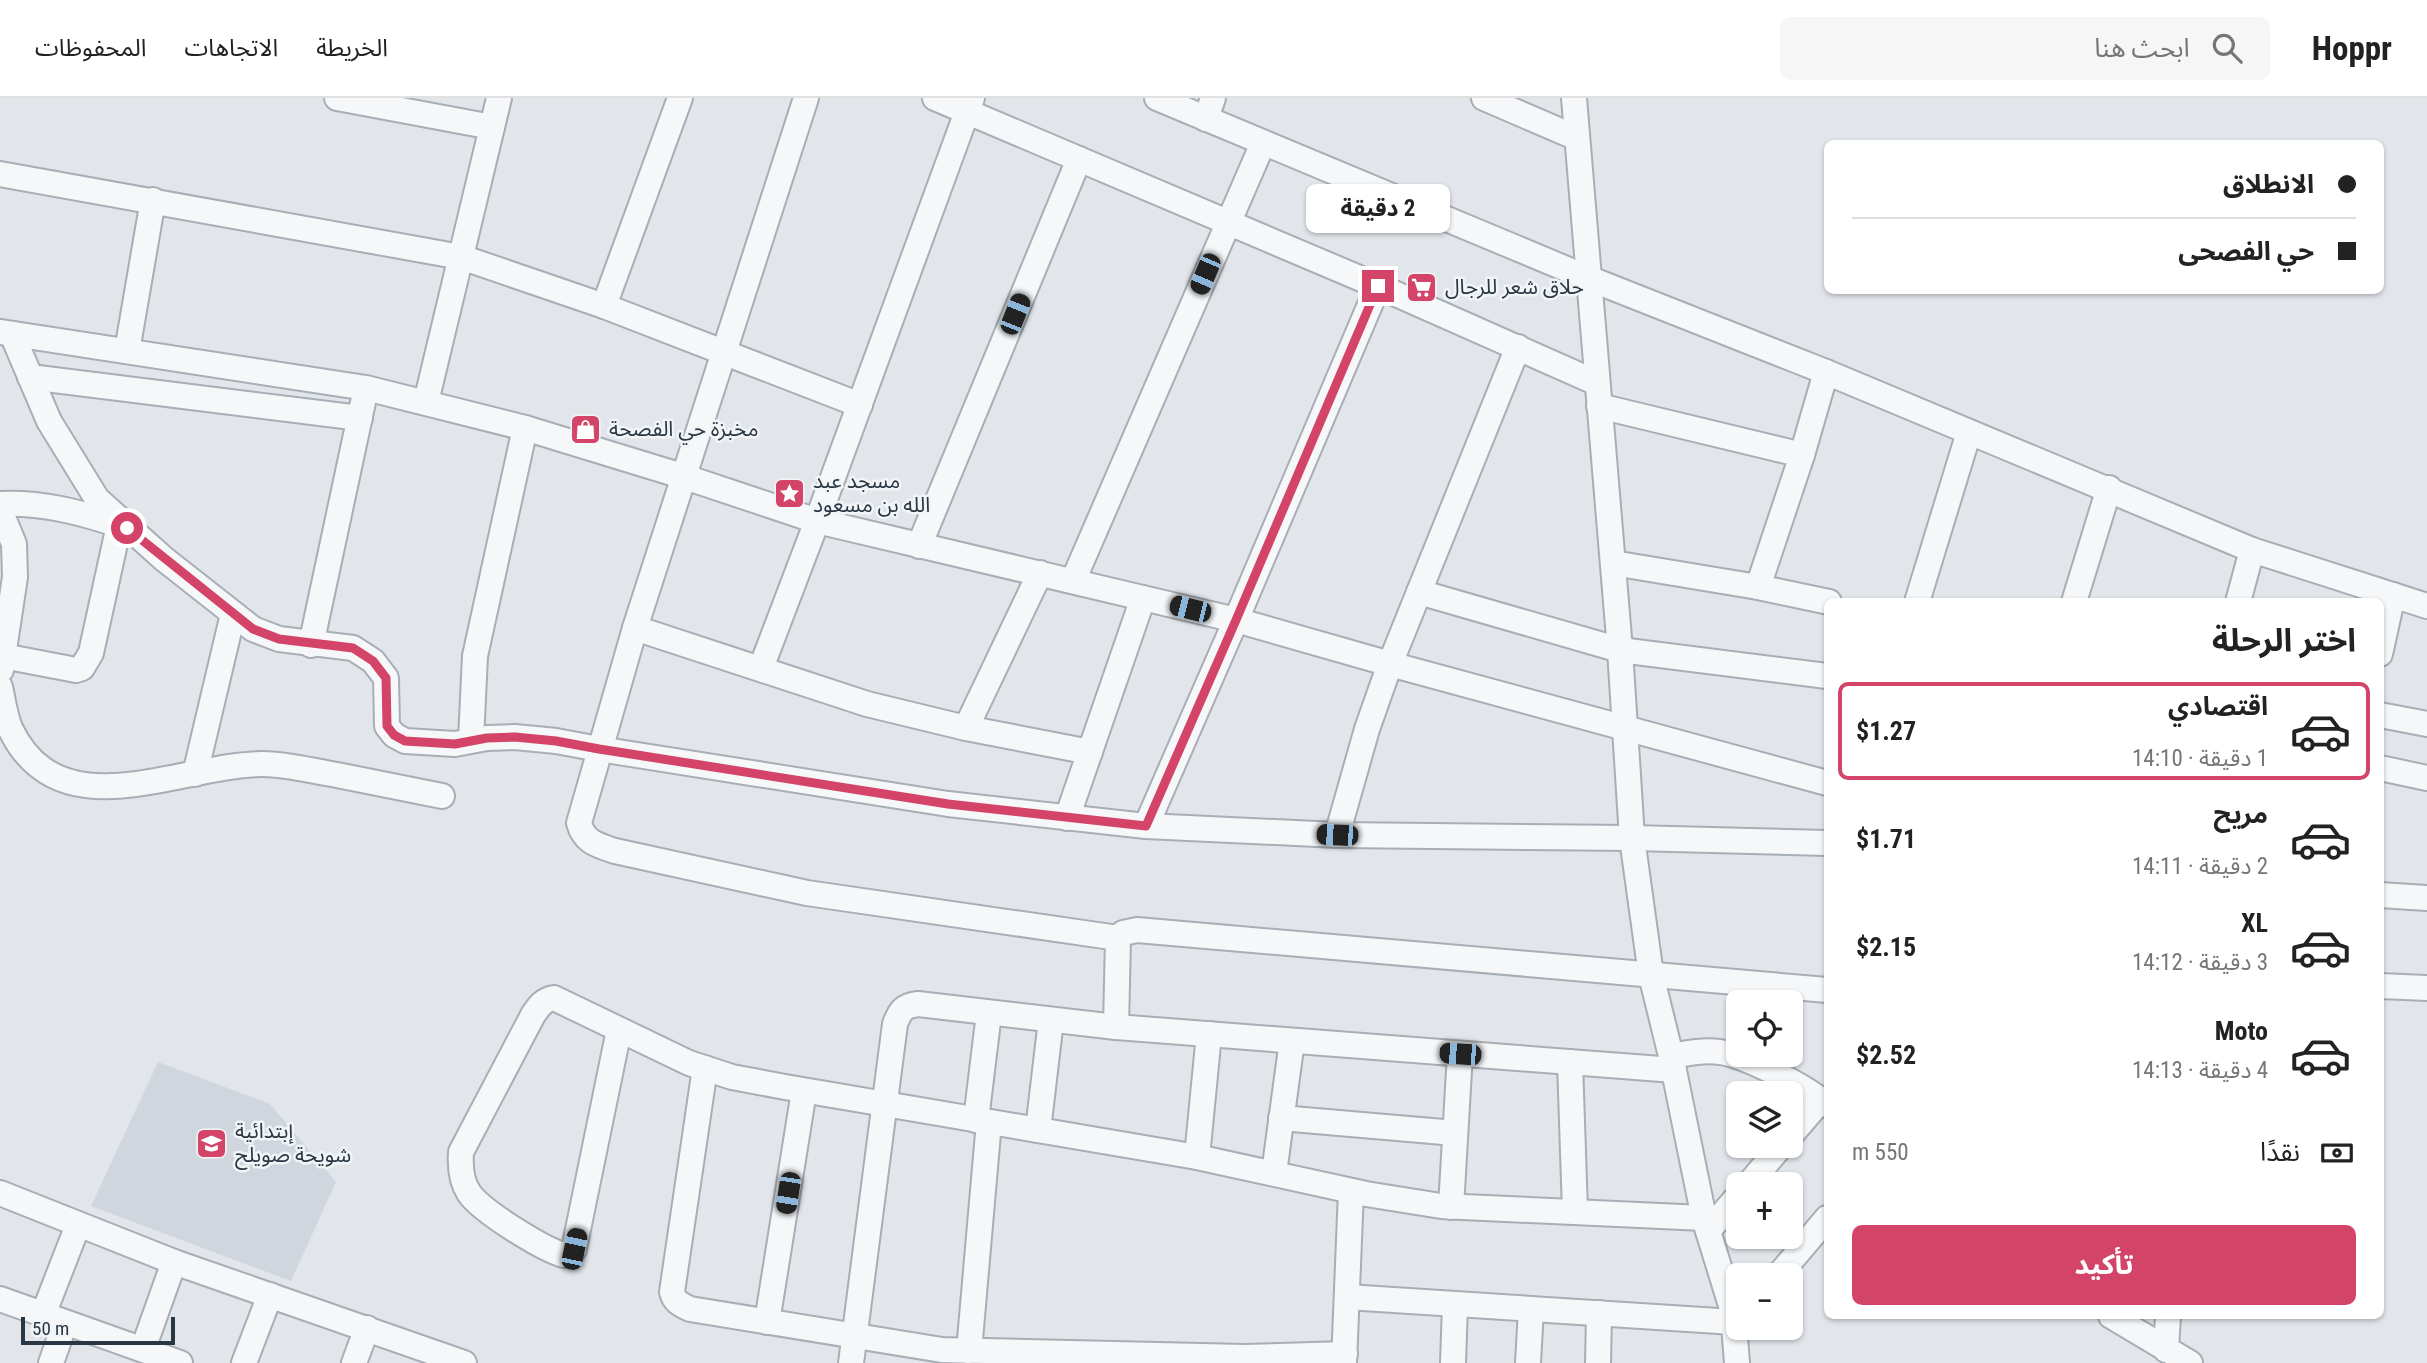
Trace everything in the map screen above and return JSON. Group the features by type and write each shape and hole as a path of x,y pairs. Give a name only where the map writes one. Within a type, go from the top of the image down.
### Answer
{"street":[{"path":"337,98 492,127"},
{"path":"426,402 499,98"},
{"path":"604,306 680,98"},
{"path":"806,98 682,476 599,749 579,823 582,834 589,841 599,846 807,892 1118,938 1129,930 1137,930 1824,990"},
{"path":"934,98 970,104 1079,159 1518,348 1598,395 1802,455"},
{"path":"1157,98 1209,109 1263,143 1588,278 2109,488 2252,550 2427,606"},
{"path":"1484,98 1577,138"},
{"path":"1574,98 1620,650 1632,838 1651,975 1673,1063 1706,1224 1726,1291"},
{"path":"761,668 970,104"},
{"path":"1073,581 1263,143"},
{"path":"919,546 1079,159"},
{"path":"0,174 461,257 604,306 860,405"},
{"path":"127,351 153,200"},
{"path":"1146,826 1378,286"},
{"path":"6,333 366,388 426,402 525,428 817,521 1236,620 1824,782"},
{"path":"6,333 71,460 97,499 123,526 253,629 279,639 353,648 373,661 386,678 387,726 394,735 405,741 455,744 471,740 515,737 556,741 948,804 1146,826 1337,835 1824,843"},
{"path":"1337,835 1367,729 1390,664 1518,348"},
{"path":"1758,587 1802,455 1826,372"},
{"path":"30,377 360,418"},
{"path":"311,645 366,388"},
{"path":"471,740 475,656 525,428"},
{"path":"1918,598 1969,432"},
{"path":"2075,598 2109,488"},
{"path":"0,504 26,502 85,513 123,526"},
{"path":"0,510 14,544 15,577 2,667 82,668 91,653 123,526"},
{"path":"2239,598 2252,550"},
{"path":"1613,563 1824,601"},
{"path":"966,728 1040,573"},
{"path":"1419,592 1620,650 1824,676"},
{"path":"2384,636 2393,595"},
{"path":"1067,818 1143,598"},
{"path":"195,774 233,614"},
{"path":"635,628 867,704 966,728 1090,752"},
{"path":"0,687 9,726 26,755 54,777 85,785 126,786 262,764 298,768 442,796"},
{"path":"2384,716 2427,724"},
{"path":"2384,769 2427,778"},
{"path":"2384,895 2427,898"},
{"path":"1115,1027 1118,938"},
{"path":"2384,986 2427,988"},
{"path":"619,1030 574,1249 564,1255 554,1253 474,1200 463,1179 461,1152 533,1015 547,999 554,998 619,1030 732,1077 1197,1157 1351,1191 1451,1207 1574,1212 1706,1224 1726,1206"},
{"path":"851,1363 895,1024 899,1011 908,1005 918,1003 1115,1027 1570,1062 1673,1063 1692,1052 1722,1052 1755,1064 1824,1102 1803,1123"},
{"path":"969,1351 989,1013"},
{"path":"1038,1130 1051,1020"},
{"path":"1197,1157 1209,1034"},
{"path":"1274,1173 1292,1041"},
{"path":"1451,1207 1460,1054"},
{"path":"1570,1062 1574,1212"},
{"path":"705,1068 673,1297 691,1309 855,1337 942,1357 969,1351 1042,1358 1344,1358 1351,1191"},
{"path":"767,1322 804,1091"},
{"path":"1281,1118 1455,1133"},
{"path":"1759,1172 1771,1158"},
{"path":"0,1193 174,1262 464,1363"},
{"path":"1789,1263 1824,1222"},
{"path":"51,1363 54,1319 78,1225"},
{"path":"143,1349 174,1262"},
{"path":"244,1363 270,1295"},
{"path":"1347,1297 1599,1314 1726,1327"},
{"path":"0,1299 171,1361"},
{"path":"1453,1363 1455,1305"},
{"path":"1528,1363 1531,1309"},
{"path":"1598,1363 1599,1314"},
{"path":"2116,1319 2190,1363"},
{"path":"2166,1350 2168,1319"},
{"path":"354,1363 366,1328"},
{"path":"1737,1340 1737,1363"}],"shaded area":[{"name":"إبتدائية شويحة صويلح","path":"158,1062 270,1104 336,1182 291,1281 91,1206"}],"place":[{"name":"حلاق شعر للرجال","path":"1422,287"},
{"name":"مخبزة حي الفصحة","path":"586,429"},
{"name":"مسجد عبد الله بن مسعود","path":"790,493"},
{"name":"إبتدائية شويحة صويلح","path":"212,1143"}],"route":[{"path":"127,528 253,629 279,639 353,648 373,661 386,678 387,726 394,735 405,741 455,744 487,738 515,737 556,741 948,804 1146,826 1378,286"}]}
